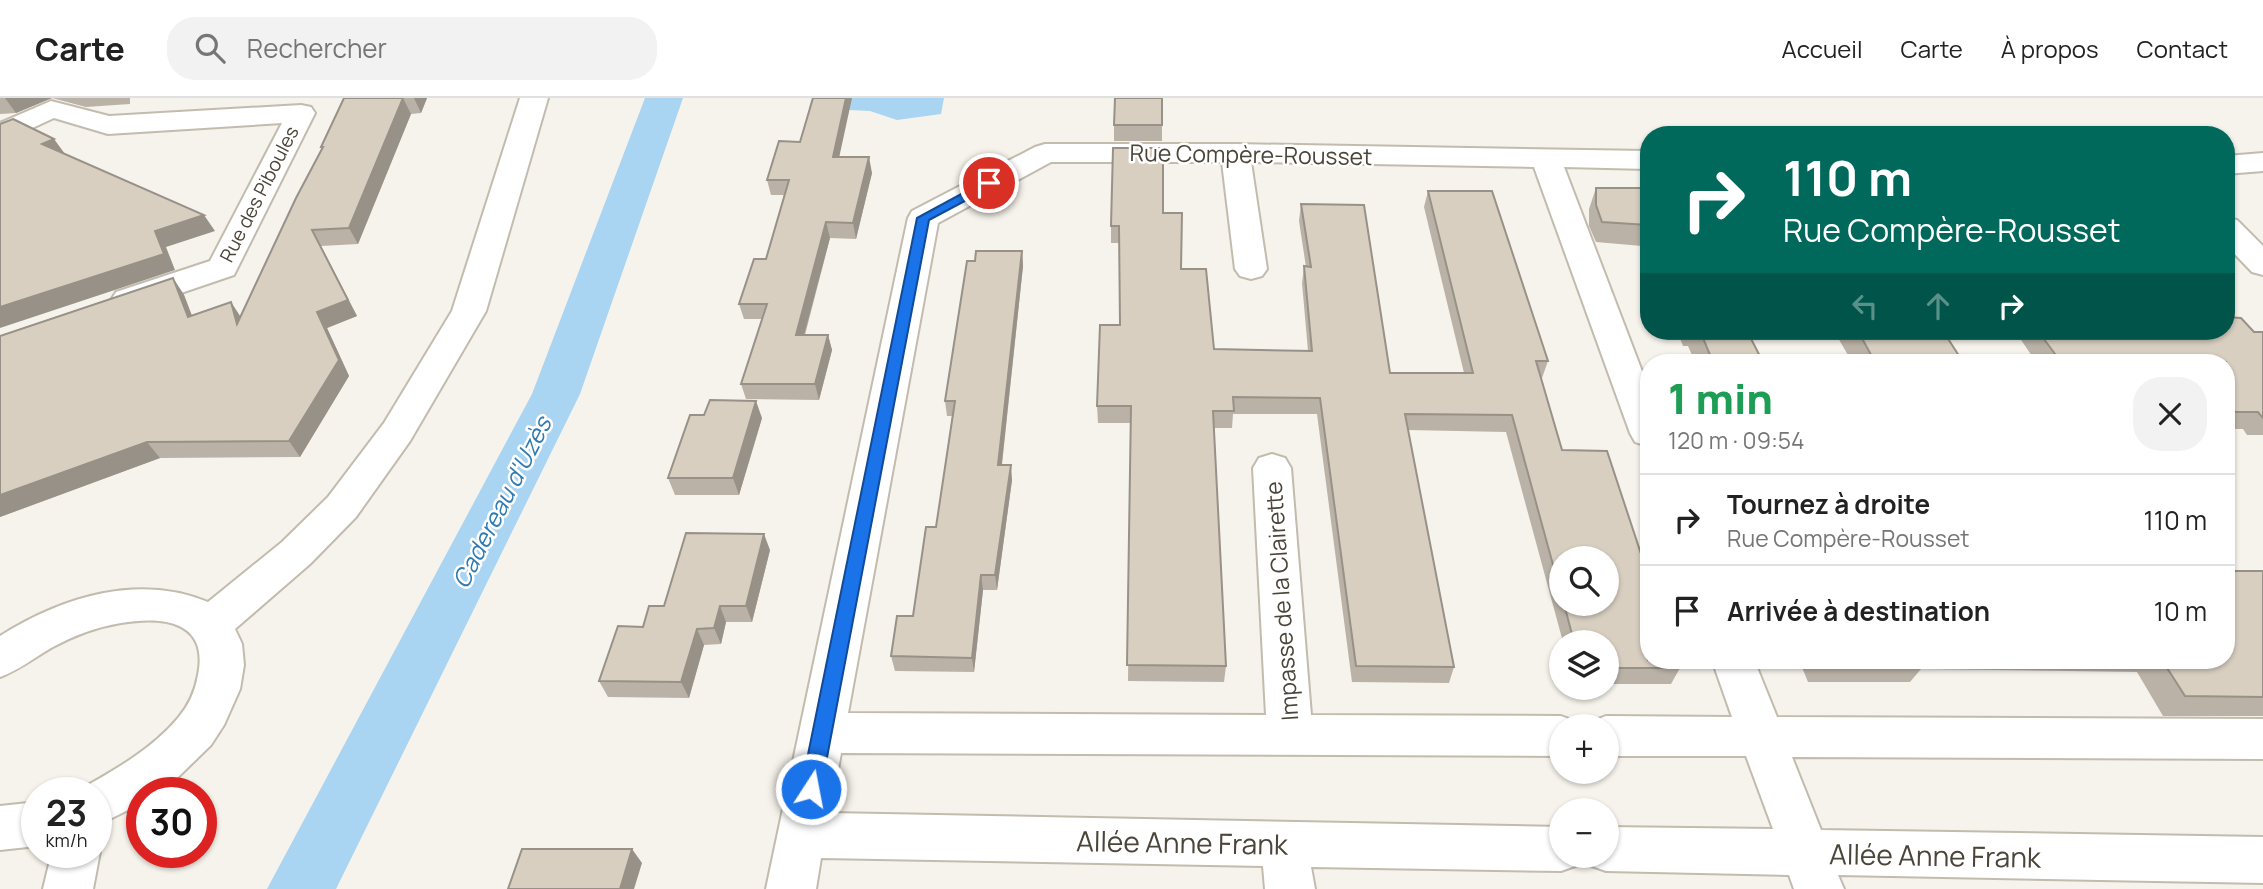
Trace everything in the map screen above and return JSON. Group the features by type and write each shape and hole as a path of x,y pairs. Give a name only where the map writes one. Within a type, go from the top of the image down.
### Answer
{"street":[{"path":"210,625 296,553 342,507 397,432 469,312 534,98"},
{"name":"Rue des Piboules","path":"0,134 42,104 108,125 301,113 223,268 105,307"},
{"name":"Rue Compère-Rousset","path":"791,889 923,218 1045,153 1235,153 1640,160"},
{"path":"1235,153 1251,269"},
{"path":"1546,159 1640,412"},
{"path":"2235,164 2263,162"},
{"path":"2235,236 2263,265"},
{"name":"Impasse de la Clairette","path":"1272,468 1290,735"},
{"path":"0,659 22,643 65,621 110,607 151,604 185,609 210,625 223,650 221,682 204,719 170,757 112,796"},
{"path":"1736,669 1813,871"},
{"path":"822,733 1549,736"},
{"path":"1619,736 2263,739"},
{"path":"0,828 21,826"},
{"name":"Allée Anne Frank","path":"802,835 1287,866 1549,850"},
{"name":"Allée Anne Frank","path":"1619,850 1813,871 2263,860"},
{"path":"68,889 73,868"}],"water":[{"path":"812,98 944,98 941,114 897,120 870,111 809,108"}],"building":[{"path":"344,98 403,98 349,228 312,230 348,300 317,312 339,360 289,441 147,442 0,495 0,336 173,278 188,317 231,302 237,324"},
{"path":"813,98 846,98 833,157 869,157 853,223 826,222 796,335 828,335 815,384 741,384 767,304 739,304 754,259 766,259 789,180 767,180 779,141 800,142"},
{"path":"1115,98 1162,98 1162,125 1114,125"},
{"path":"13,119 54,139 42,144 204,215 155,231 164,254 0,307 0,124"},
{"path":"1113,148 1163,148 1163,213 1182,213 1181,269 1206,269 1214,349 1312,351 1304,266 1311,267 1301,204 1364,205 1390,373 1473,373 1428,191 1492,191 1548,361 1536,361 1562,450 1607,451 1640,551 1640,668 1619,668 1619,630 1571,630 1567,616 1619,616 1619,546 1549,546 1549,550 1512,415 1405,414 1454,667 1356,666 1320,398 1233,397 1234,411 1213,411 1226,666 1127,665 1131,406 1097,406 1100,325 1120,325 1119,226 1111,226"},
{"path":"1596,188 1640,188 1640,224 1602,222 1596,205"},
{"path":"976,251 1022,251 998,465 1011,465 995,575 981,575 972,658 891,656 897,616 913,616 926,527 936,527 955,401 945,401 967,261 975,261"},
{"path":"2235,318 2241,318 2254,332 2263,332 2263,418 2258,412 2235,412 2235,354 2055,354 2045,340 2235,340"},
{"path":"1704,340 1752,340 1759,354 1710,354"},
{"path":"1863,340 1949,340 1958,354 1871,354"},
{"path":"710,400 756,401 733,478 668,478 690,415 704,415"},
{"path":"686,533 764,534 746,606 720,606 714,628 697,629 681,682 599,681 618,626 643,627 649,606 664,606"},
{"path":"2235,571 2263,571 2263,697 2185,696 2168,669 2235,669"},
{"path":"522,849 632,849 620,889 508,889"}],"waterway":[{"name":"Cadereau d'Uzès","path":"301,889 556,394 664,98"}],"route":[{"path":"811,789 923,218 989,183"}]}
